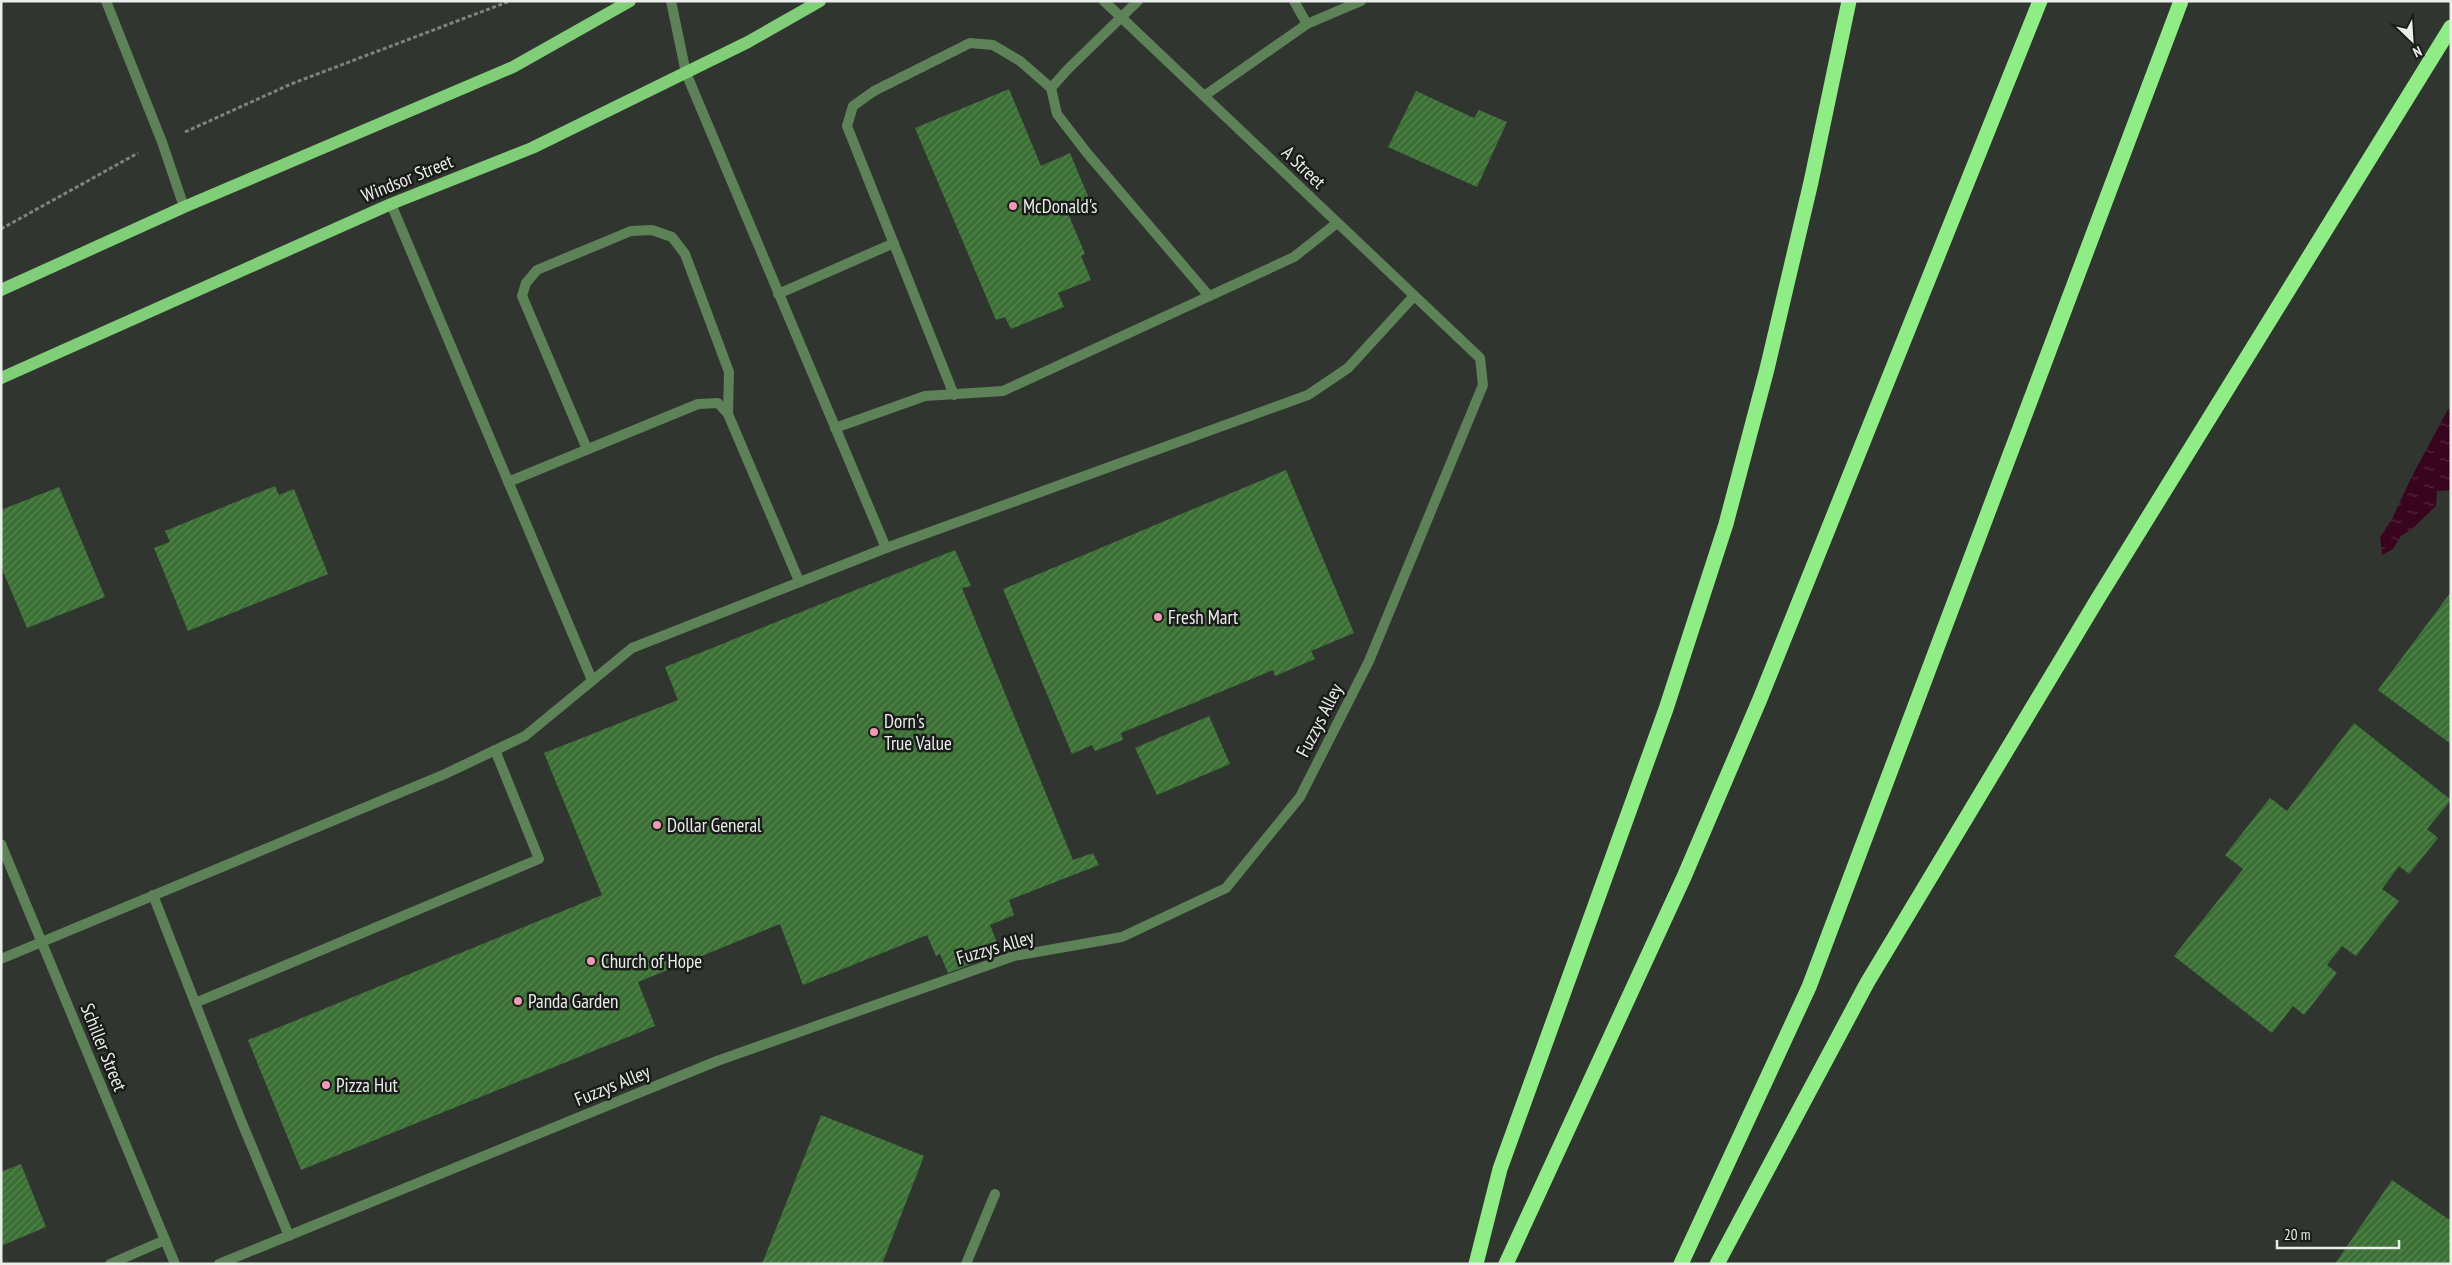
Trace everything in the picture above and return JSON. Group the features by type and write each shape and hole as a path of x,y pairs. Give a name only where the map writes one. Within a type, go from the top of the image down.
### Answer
{"highway":[{"path":"1476,1264 1500,1169 1666,709 1726,524 1767,370 1811,182 1849,1"},
{"path":"1506,1264 1684,877 1760,699 2040,1"},
{"path":"1681,1264 1809,987 2181,1"},
{"path":"1716,1264 1867,983 2098,600 2451,27"}],"main road":[{"path":"1,290 184,207 513,67 630,1"},
{"name":"Windsor Street","path":"1,378 391,204 532,148 748,42 820,1"}],"street":[{"path":"106,1 162,142 184,207"},
{"path":"671,1 686,73 886,548"},
{"name":"A Street","path":"1104,1 1480,358"},
{"path":"1051,88 1068,68 1138,1"},
{"path":"1294,1 1307,24"},
{"path":"1204,96 1307,24 1361,1"},
{"path":"954,395 847,126 853,106 874,90 970,43 993,45 1020,61 1051,88 1057,114 1063,122 1087,153 1209,296"},
{"path":"391,204 592,680"},
{"path":"835,428 925,396 1003,391 1294,257 1337,223"},
{"path":"588,449 522,296 526,283 537,270 631,231 652,230 672,237 685,254 729,372 728,414"},
{"path":"778,294 894,243"},
{"path":"1,958 445,774 525,736 632,648 886,548 1308,396 1348,368 1414,296"},
{"name":"Fuzzys Alley","path":"219,1264 717,1062 1014,956 1122,937 1171,916 1226,888 1300,797 1368,661 1483,385 1480,358"},
{"path":"508,482 698,404 718,402 728,414 799,582"},
{"path":"195,1003 539,859 495,750"},
{"name":"Schiller Street","path":"1,844 175,1264"},
{"path":"153,895 240,1118 289,1236"},
{"path":"966,1264 995,1194"},
{"path":"110,1264 165,1240"}],"path":[{"path":"1,229 128,157 291,84 510,1"}],"water":[{"path":"2451,404 2451,490 2437,491 2436,506 2412,529 2401,536 2393,549 2382,555 2380,537 2392,519 2412,476"}],"building":[{"name":"McDonald's","path":"1009,89 1041,166 1070,153 1090,201 1067,211 1085,254 1081,256 1091,280 1058,293 1064,307 1011,329 1005,317 996,320 915,128"},
{"path":"1416,91 1474,118 1479,110 1507,122 1477,187 1388,147"},
{"path":"1286,470 1354,633 1311,651 1315,659 1275,676 1273,670 1121,733 1123,740 1095,751 1092,745 1072,754 1003,589"},
{"path":"275,486 279,495 294,489 328,574 188,631 154,548 170,542 165,531"},
{"path":"59,487 105,597 27,628 1,567 1,510"},
{"path":"955,550 971,586 962,588 1073,860 1093,853 1099,865 1009,900 1014,915 990,925 1001,953 948,973 940,954 936,956 927,935 803,985 780,924 638,982 655,1026 301,1170 248,1040 602,895 544,753 678,700 665,667"},
{"path":"2451,592 2451,744 2378,690"},
{"path":"1209,716 1230,764 1157,795 1135,748"},
{"path":"2354,723 2451,800 2427,829 2438,838 2409,874 2399,866 2382,889 2399,901 2356,956 2342,946 2327,965 2337,973 2304,1015 2293,1006 2272,1033 2174,956 2243,869 2225,855 2270,798 2287,811"},
{"path":"821,1115 924,1156 882,1264 762,1264"},
{"path":"21,1164 46,1227 1,1246 1,1172"},
{"path":"2392,1180 2451,1221 2451,1264 2335,1264"}],"place":[{"name":"McDonald's","path":"1013,206"},
{"name":"Fresh Mart","path":"1158,617"},
{"name":"Dorn's True Value","path":"874,732"},
{"name":"Dollar General","path":"657,825"},
{"name":"Church of Hope","path":"591,961"},
{"name":"Panda Garden","path":"518,1001"},
{"name":"Pizza Hut","path":"326,1085"}]}
